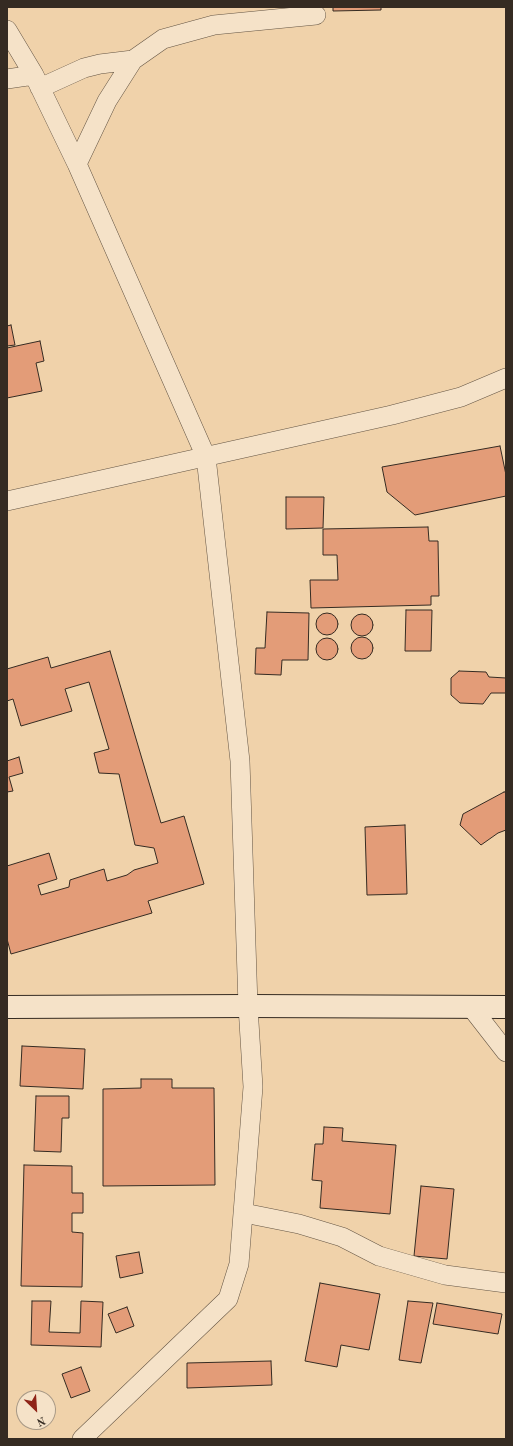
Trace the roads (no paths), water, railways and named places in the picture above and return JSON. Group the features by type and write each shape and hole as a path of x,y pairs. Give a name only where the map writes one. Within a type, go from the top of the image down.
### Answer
{"street":[{"path":"77,164 107,101 133,60 163,39 214,25 316,15"},
{"path":"7,30 37,82 77,164 206,457 240,761 248,1006 253,1087 239,1264 228,1299 82,1439"},
{"path":"7,79 37,82 100,64 133,60"},
{"path":"7,501 392,415 461,397 506,378"},
{"path":"7,1007 506,1007"},
{"path":"471,1007 506,1052"},
{"path":"244,1213 299,1224 342,1237 379,1256 445,1275 506,1283"}]}
